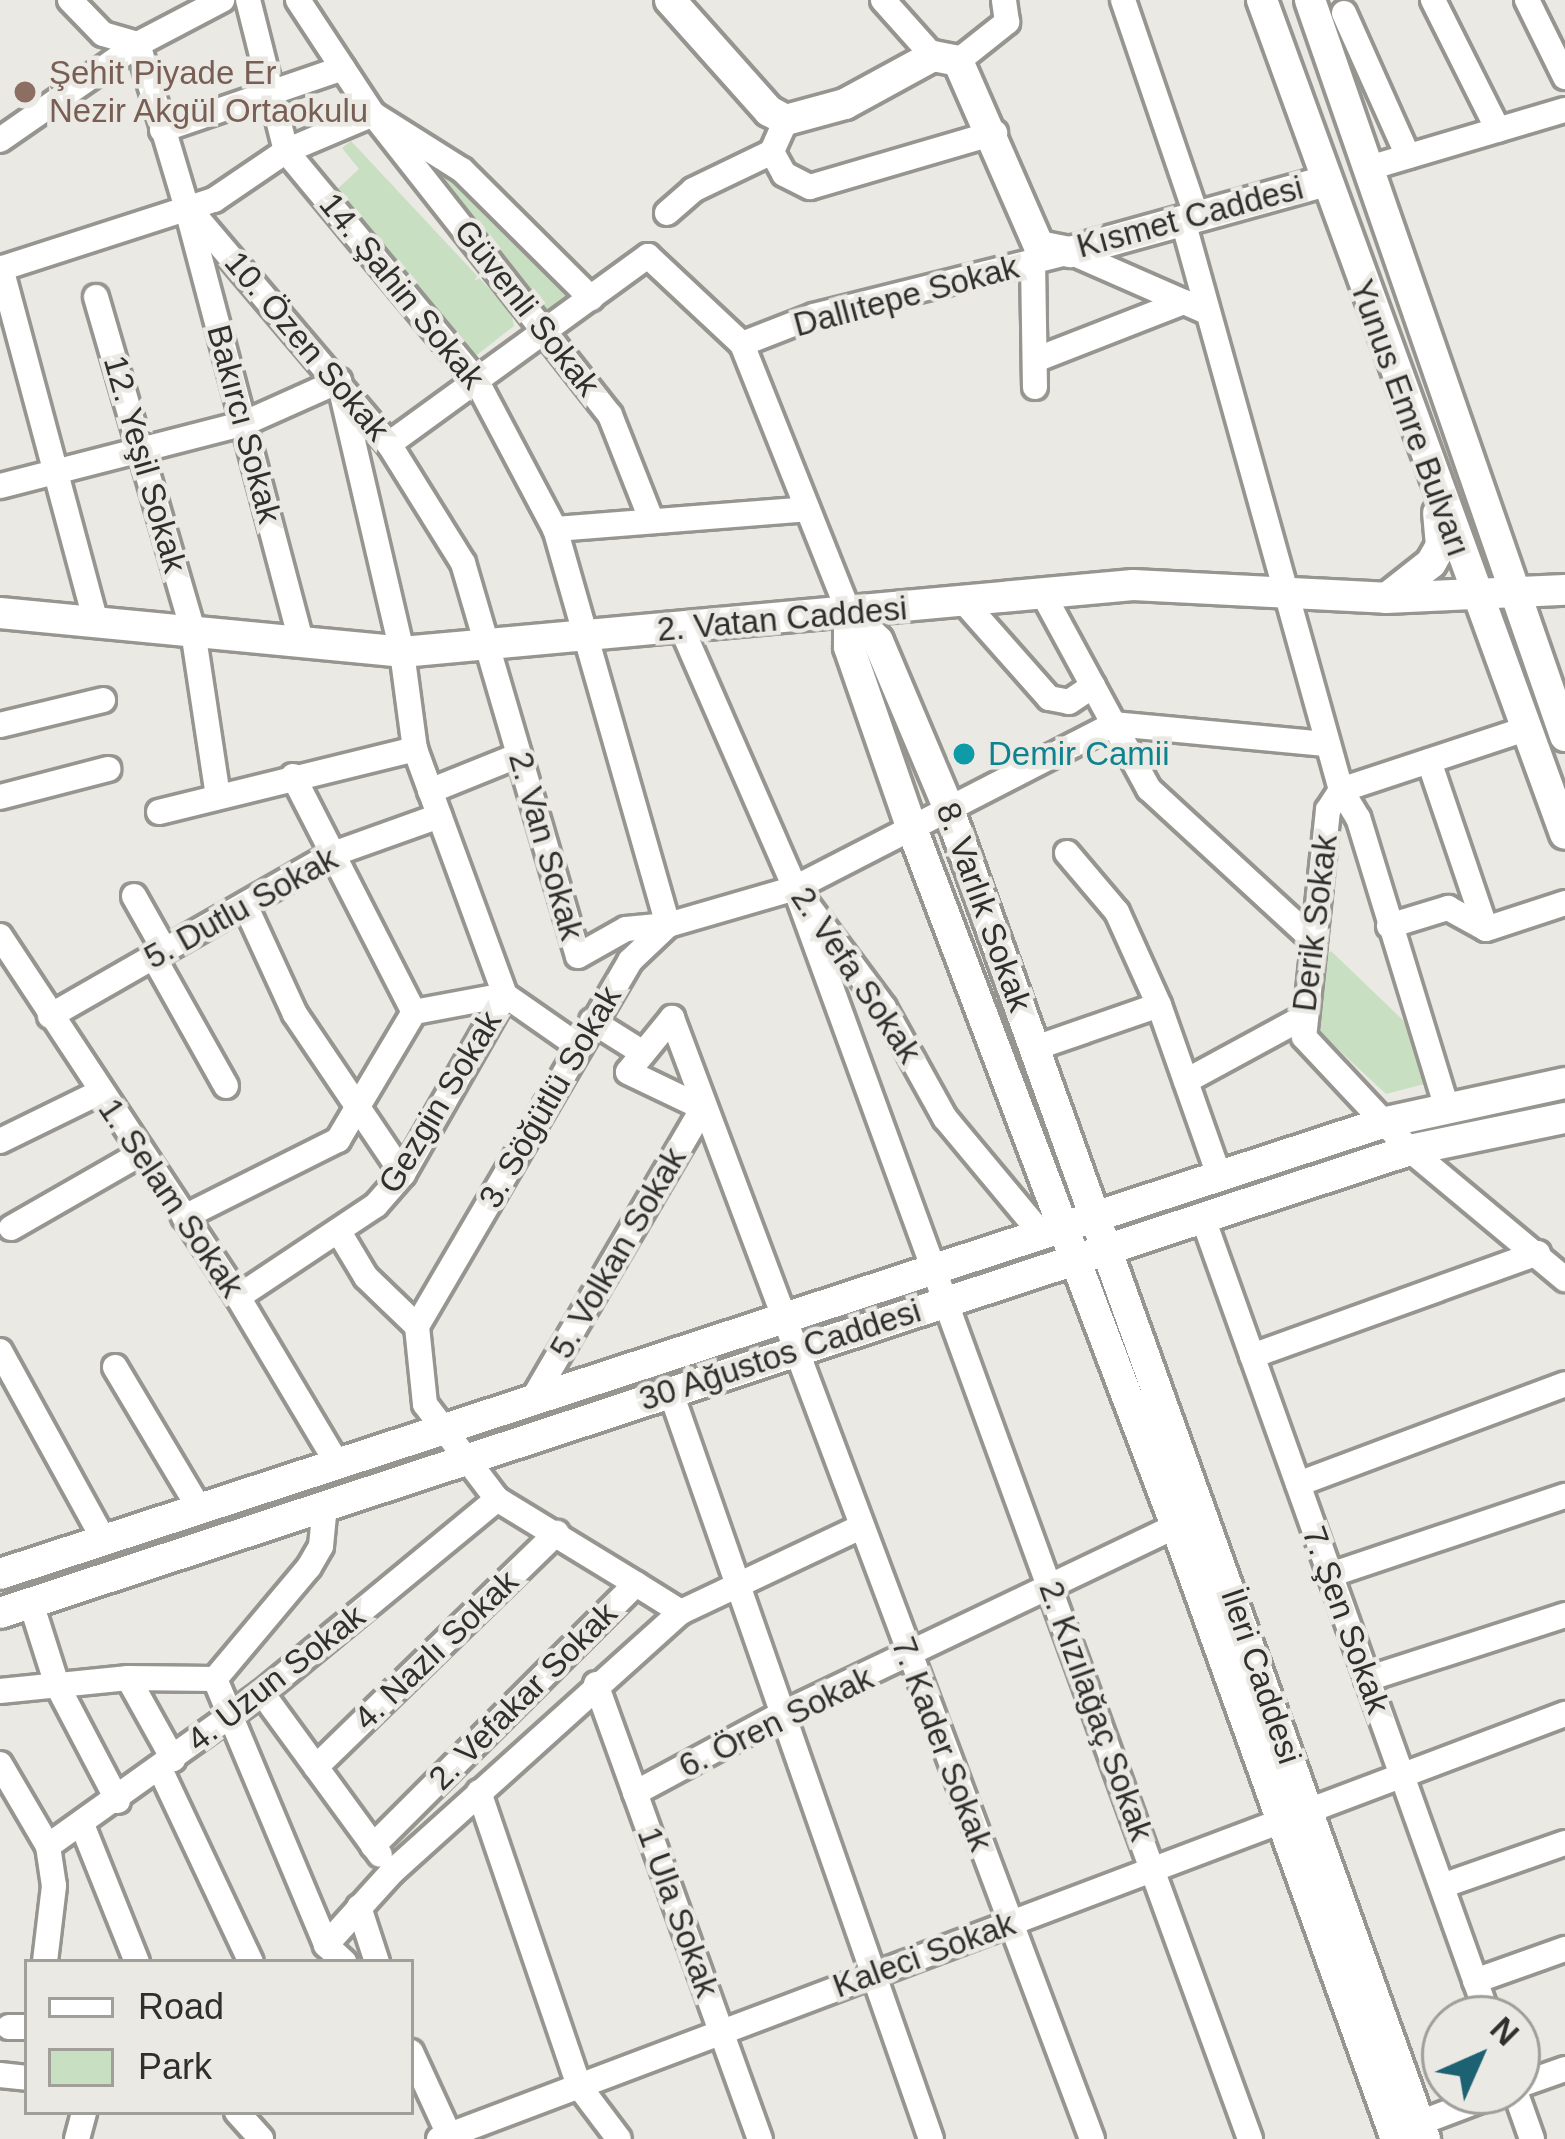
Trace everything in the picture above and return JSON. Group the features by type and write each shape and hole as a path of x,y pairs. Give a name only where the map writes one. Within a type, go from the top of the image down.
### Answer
{"main road":[{"path":"670,0 769,111 786,120 845,104 946,58"},
{"name":"Yunus Emre Bulvarı","path":"1262,0 1323,182 1565,835"},
{"name":"Yunus Emre Bulvarı","path":"1310,0 1513,590 1562,718"},
{"name":"Kısmet Caddesi","path":"946,58 995,133 1039,246 1070,252 1323,182"},
{"path":"1386,598 1441,546 1431,471"},
{"name":"2. Vatan Caddesi","path":"0,613 402,652 1133,585 1386,598 1565,590"},
{"name":"8. Varlık Sokak","path":"849,613 878,641 948,807 1097,1213"},
{"name":"8. Varlık Sokak","path":"849,613 849,647 1050,1229"},
{"name":"30 Ağustos Caddesi","path":"0,1613 794,1348 943,1283 1050,1229 1097,1213 1446,1105 1565,1083"},
{"name":"30 Ağustos Caddesi","path":"3,1567 104,1540 337,1462 433,1416 534,1397 784,1315 943,1283 1076,1264 1410,1150 1565,1118"},
{"name":"İleri Caddesi","path":"1097,1213 1404,2134"},
{"name":"İleri Caddesi","path":"1050,1229 1076,1264 1176,1526 1294,1813"}],"street":[{"path":"70,0 103,34 138,44"},
{"path":"0,140 138,44 222,0"},
{"path":"248,0 266,92 286,151"},
{"name":"Güvenli Sokak","path":"298,0 373,114 610,415 651,519"},
{"path":"883,0 946,58 1007,22 1004,0"},
{"name":"Derik Sokak","path":"1123,0 1190,219 1195,307 1341,790 1328,810 1300,1019 1304,1037 1410,1150 1565,1279"},
{"path":"1433,0 1498,130"},
{"path":"1527,0 1565,77"},
{"path":"1344,13 1408,156"},
{"name":"10. Özen Sokak","path":"138,44 186,205 389,444 464,563 483,645"},
{"path":"162,130 343,68"},
{"path":"1370,168 1565,110"},
{"path":"95,619 0,268 97,242 186,205 214,200 286,151 373,114 462,170 591,298"},
{"path":"667,213 693,190 772,152 786,120"},
{"path":"772,152 784,174 810,187 995,133"},
{"name":"14. Şahin Sokak","path":"286,151 476,380 555,529 590,637 668,925"},
{"name":"Bakırcı Sokak","path":"186,205 302,644"},
{"path":"1070,252 1195,307"},
{"name":"Dallıtepe Sokak","path":"742,344 814,316 1070,252"},
{"path":"389,444 648,256 742,344"},
{"path":"1033,261 1036,387"},
{"name":"12. Yeşil Sokak","path":"96,297 193,631 218,796"},
{"path":"1035,360 1195,307"},
{"name":"8. Varlık Sokak","path":"742,344 849,613"},
{"path":"0,486 143,453 245,423 339,381 402,652 415,749 505,995 414,1012"},
{"path":"555,529 807,508"},
{"path":"1042,594 1149,789 1312,938"},
{"path":"964,603 1049,698 1069,702 1093,686"},
{"name":"2. Vefa Sokak","path":"682,629 795,888 884,1008 945,1118 1050,1229"},
{"name":"2. Van Sokak","path":"483,645 578,956 626,929 668,925"},
{"path":"0,725 103,700"},
{"path":"1114,724 1324,744"},
{"name":"3. Söğütlü Sokak","path":"417,1325 592,1021 630,961 668,925 795,888 1114,724"},
{"path":"1446,1105 1358,818 1341,790 1528,728"},
{"path":"159,812 415,749"},
{"name":"5. Dutlu Sokak","path":"50,1016 519,754"},
{"path":"1429,761 1486,928"},
{"path":"0,796 108,770"},
{"path":"293,776 414,1012"},
{"path":"1067,854 1117,912 1159,1005 1219,1175"},
{"name":"2. Kızılağaç Sokak","path":"795,888 943,1283 1250,2139"},
{"path":"134,896 226,1087"},
{"path":"1389,926 1448,908 1486,928 1565,903"},
{"path":"245,905 295,1013 358,1115 403,1174"},
{"name":"1. Selam Sokak","path":"2,943 238,1297 337,1462"},
{"name":"Gezgin Sokak","path":"238,1297 339,1232 403,1174 505,995 578,1046"},
{"path":"1036,1048 1159,1005"},
{"path":"184,1217 338,1140 358,1115 414,1012"},
{"name":"5. Volkan Sokak","path":"643,1053 671,1018 794,1348"},
{"path":"1186,1081 1300,1019"},
{"path":"592,1021 643,1053 628,1072 703,1108"},
{"path":"0,1141 100,1091"},
{"name":"5. Volkan Sokak","path":"534,1397 703,1108"},
{"path":"11,1228 140,1154"},
{"name":"7. Şen Sokak","path":"1204,1221 1480,1995"},
{"path":"339,1232 366,1277 417,1325 433,1416 496,1499 636,1583"},
{"path":"1252,1356 1538,1253"},
{"name":"7. Kader Sokak","path":"794,1348 1091,2139"},
{"path":"4,1366 104,1540"},
{"path":"116,1367 199,1508"},
{"path":"1298,1484 1565,1384"},
{"path":"670,1390 931,2139"},
{"path":"1330,1575 1565,1496"},
{"name":"4. Uzun Sokak","path":"48,1846 83,1827 262,1693 496,1499"},
{"path":"215,1679 309,1567 321,1546 325,1505"},
{"name":"6. Ören Sokak","path":"635,1793 782,1714 908,1658 1176,1526"},
{"path":"335,1954 359,1907 392,1872 681,1612 739,1580 859,1528"},
{"name":"4. Nazlı Sokak","path":"316,1767 557,1533"},
{"name":"2. Vefakar Sokak","path":"373,1846 636,1583 681,1612"},
{"path":"31,1603 57,1685 118,1801"},
{"path":"1367,1678 1565,1615"},
{"path":"0,1691 128,1678 215,1679"},
{"path":"128,1678 250,1959"},
{"path":"215,1679 226,1720 335,1954"},
{"name":"1 Ula Sokak","path":"596,1684 760,2139"},
{"path":"262,1693 392,1872"},
{"name":"Kaleci Sokak","path":"446,2138 872,1972 1565,1714"},
{"path":"0,1764 48,1846 54,1886 45,1959"},
{"path":"479,1792 579,2086 619,2139"},
{"path":"83,1827 136,1959"},
{"path":"1442,1886 1565,1843"},
{"path":"359,1907 376,1959"},
{"path":"1475,1981 1565,1949"},
{"path":"414,2058 446,2138"},
{"path":"240,2115 261,2139"},
{"path":"1404,2134 1448,2115"}],"green space":[{"path":"351,141 511,312 514,326 473,358 467,360 333,193 359,169 342,148"},
{"path":"452,168 576,292 546,313 443,177"},
{"path":"1331,951 1410,1027 1428,1083 1386,1094 1313,1026 1315,967"}],"place":[{"name":"Şehit Piyade Er Nezir Akgül Ortaokulu","path":"25,92"},
{"name":"Demir Camii","path":"964,754"}]}
